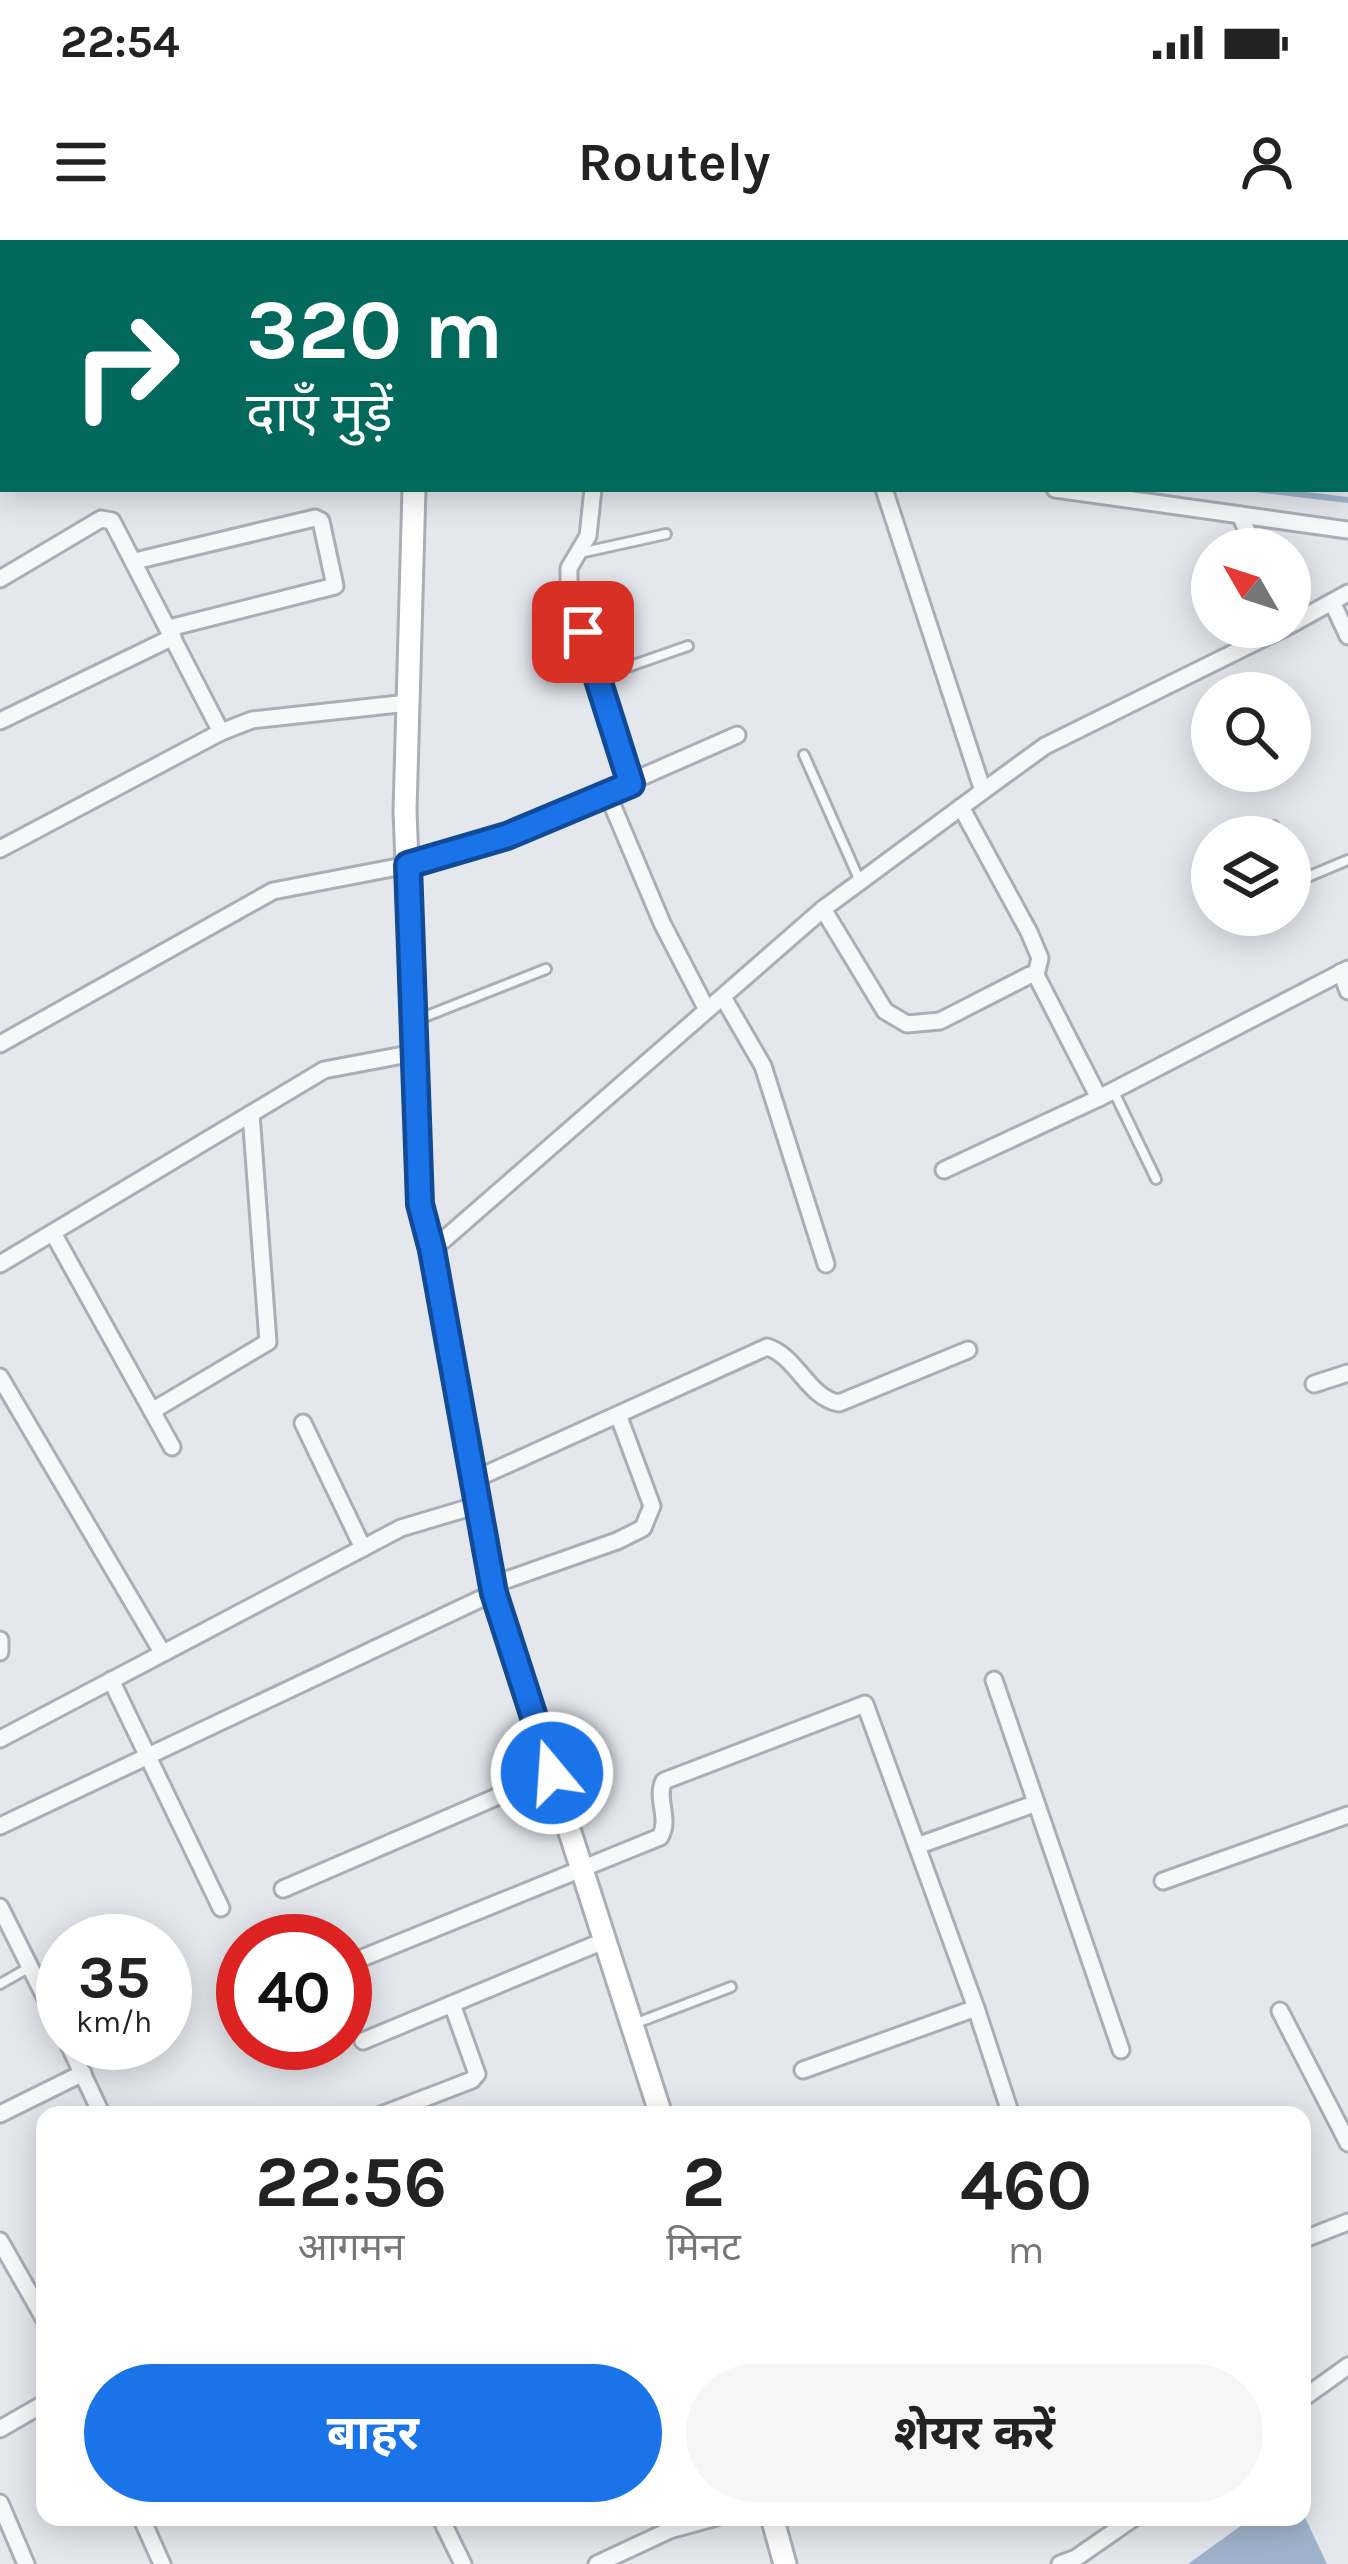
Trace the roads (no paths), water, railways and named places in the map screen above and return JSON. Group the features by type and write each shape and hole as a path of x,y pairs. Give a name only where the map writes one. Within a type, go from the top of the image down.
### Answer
{"street":[{"path":"414,492 408,865 420,1204 493,1589 658,2106"},
{"path":"593,492 588,536 569,568 569,587 631,784"},
{"path":"885,492 983,791"},
{"path":"1076,492 1348,530"},
{"path":"1240,515 1246,528"},
{"path":"0,721 171,633 335,586 321,521 315,518 135,561"},
{"path":"0,579 100,520 116,525 221,732"},
{"path":"1311,615 1348,593"},
{"path":"1333,604 1348,636"},
{"path":"432,1250 860,881 1045,746 1243,648"},
{"path":"0,849 252,720 408,703"},
{"path":"0,1044 273,891 408,865 507,836 737,735"},
{"path":"608,795 662,923 707,1010"},
{"path":"961,807 1029,932 1040,958 1036,975 1106,1095"},
{"path":"823,909 885,1011 908,1024 940,1021 1036,975"},
{"path":"944,1170 1106,1095 1345,970 1348,991"},
{"path":"723,997 763,1066 826,1264"},
{"path":"0,1264 324,1070 414,1053"},
{"path":"152,1411 268,1342 250,1114"},
{"path":"52,1233 172,1447"},
{"path":"473,1480 619,1418 767,1347 783,1355 824,1399 839,1403 968,1350"},
{"path":"1314,1384 1348,1373"},
{"path":"0,1377 162,1652"},
{"path":"0,1826 493,1589 643,1528 652,1506 619,1418"},
{"path":"303,1423 362,1548"},
{"path":"0,1739 401,1528 478,1505"},
{"path":"0,1640 0,1652"},
{"path":"111,1679 221,1908"},
{"path":"994,1680 1121,2050"},
{"path":"372,1954 660,1837 665,1825 660,1787 664,1781 865,1703 1008,2106"},
{"path":"284,1888 552,1773"},
{"path":"917,1846 1034,1804"},
{"path":"1163,1881 1348,1815"},
{"path":"0,1906 36,1979"},
{"path":"372,2038 606,1940"},
{"path":"404,2106 477,2074 452,2004"},
{"path":"803,2070 976,2008"},
{"path":"1280,2011 1348,2143"},
{"path":"81,2070 98,2106"},
{"path":"0,2114 83,2074"},
{"path":"1311,2236 1348,2222"},
{"path":"0,2241 36,2304"},
{"path":"1311,2390 1348,2366"},
{"path":"0,2428 36,2408"},
{"path":"0,2503 26,2564"},
{"path":"145,2526 163,2564"},
{"path":"444,2526 463,2564"},
{"path":"597,2564 684,2526"},
{"path":"774,2526 785,2564"},
{"path":"1060,2564 1122,2526"}],"lane":[{"path":"579,553 666,534"},
{"path":"597,678 688,646"},
{"path":"803,755 860,881"},
{"path":"1311,875 1348,860"},
{"path":"413,1021 546,969"},
{"path":"1106,1095 1156,1179"},
{"path":"0,1984 30,1967"},
{"path":"633,2024 731,1988"}],"water":[{"path":"1241,2526 1309,2526 1327,2564 1188,2564"}],"waterway":[{"path":"1281,492 1348,500"}]}
